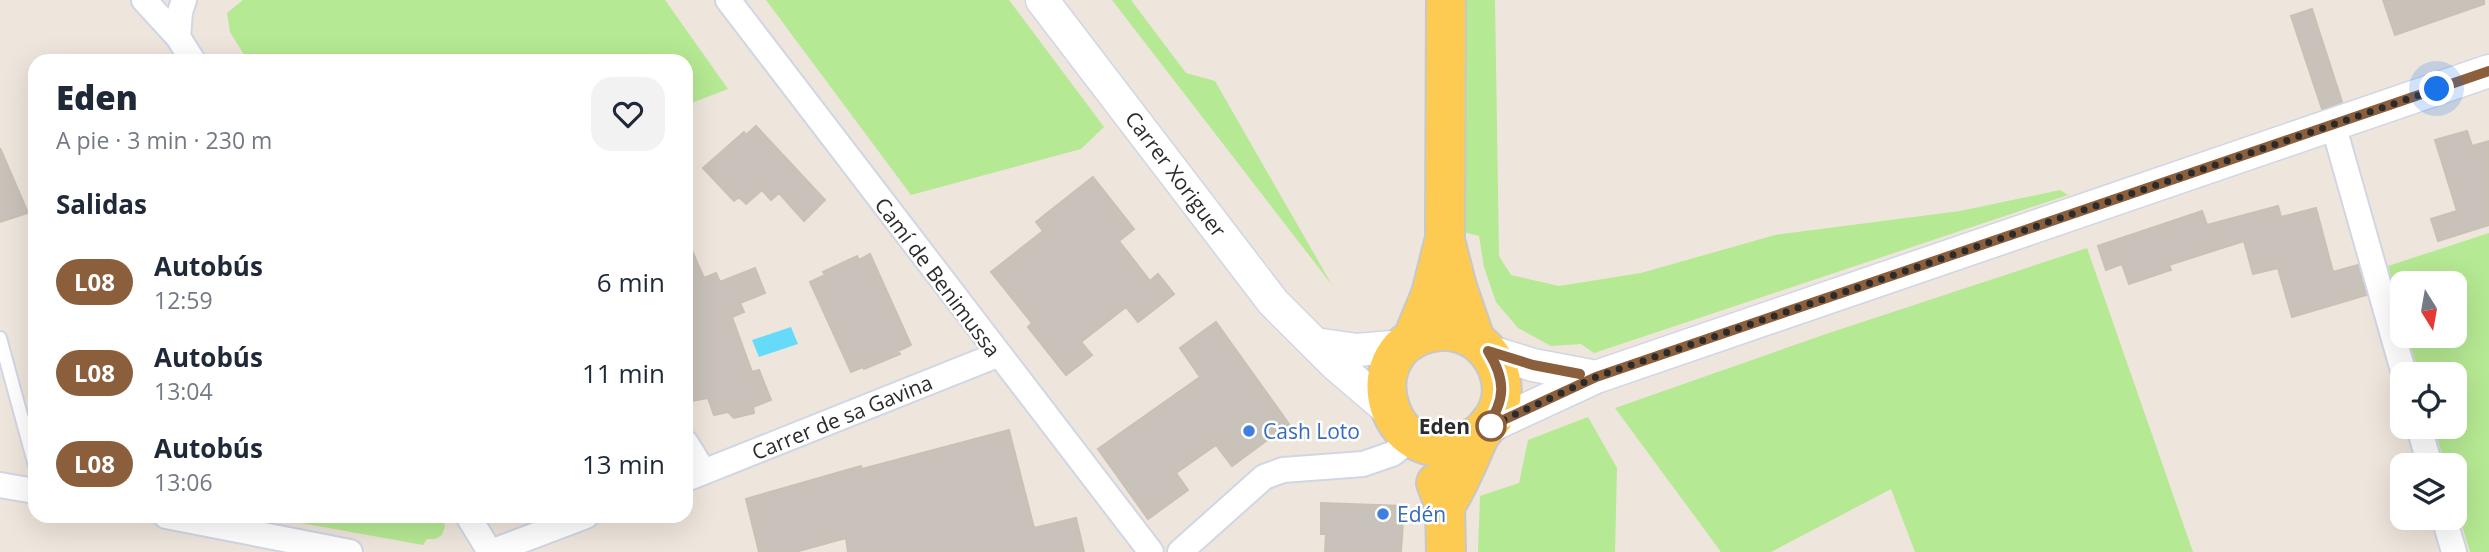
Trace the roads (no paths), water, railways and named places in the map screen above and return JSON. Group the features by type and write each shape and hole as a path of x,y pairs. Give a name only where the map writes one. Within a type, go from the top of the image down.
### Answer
{"main road":[{"path":"1408,343 1434,283 1445,238 1446,0"},
{"path":"1445,238 1457,287 1481,345 1497,366 1502,381 1498,406 1445,506"},
{"path":"1446,552 1445,506 1406,429 1386,382 1395,356 1408,343 1427,333 1443,330 1460,333 1481,345"},
{"path":"1406,429 1432,446 1450,446 1466,442 1483,430"}],"street":[{"path":"144,0 178,37 189,54"},
{"path":"178,37 184,0"},
{"name":"Camí de Benimussa","path":"728,0 1151,552"},
{"name":"Carrer Xoriguer","path":"1042,0 1273,302 1406,429"},
{"path":"1483,430 1596,377 2489,71"},
{"path":"2333,124 2401,362"},
{"path":"1315,344 1357,350 1408,343"},
{"path":"1481,345 1533,365 1596,377"},
{"name":"Carrer de sa Gavina","path":"695,475 998,355"},
{"path":"1180,552 1264,477 1283,470 1363,464 1392,454 1406,429"},
{"path":"0,485 28,490"},
{"path":"202,523 350,552"},
{"path":"472,523 490,552 567,523"},
{"path":"2448,530 2454,552"}],"lane":[{"path":"0,338 28,440"}],"water":[{"path":"791,327 798,344 759,357 752,340"}],"place":[{"name":"Eden","path":"1491,426"},
{"name":"Cash Loto","path":"1249,431"},
{"name":"Edén","path":"1383,514"}]}
